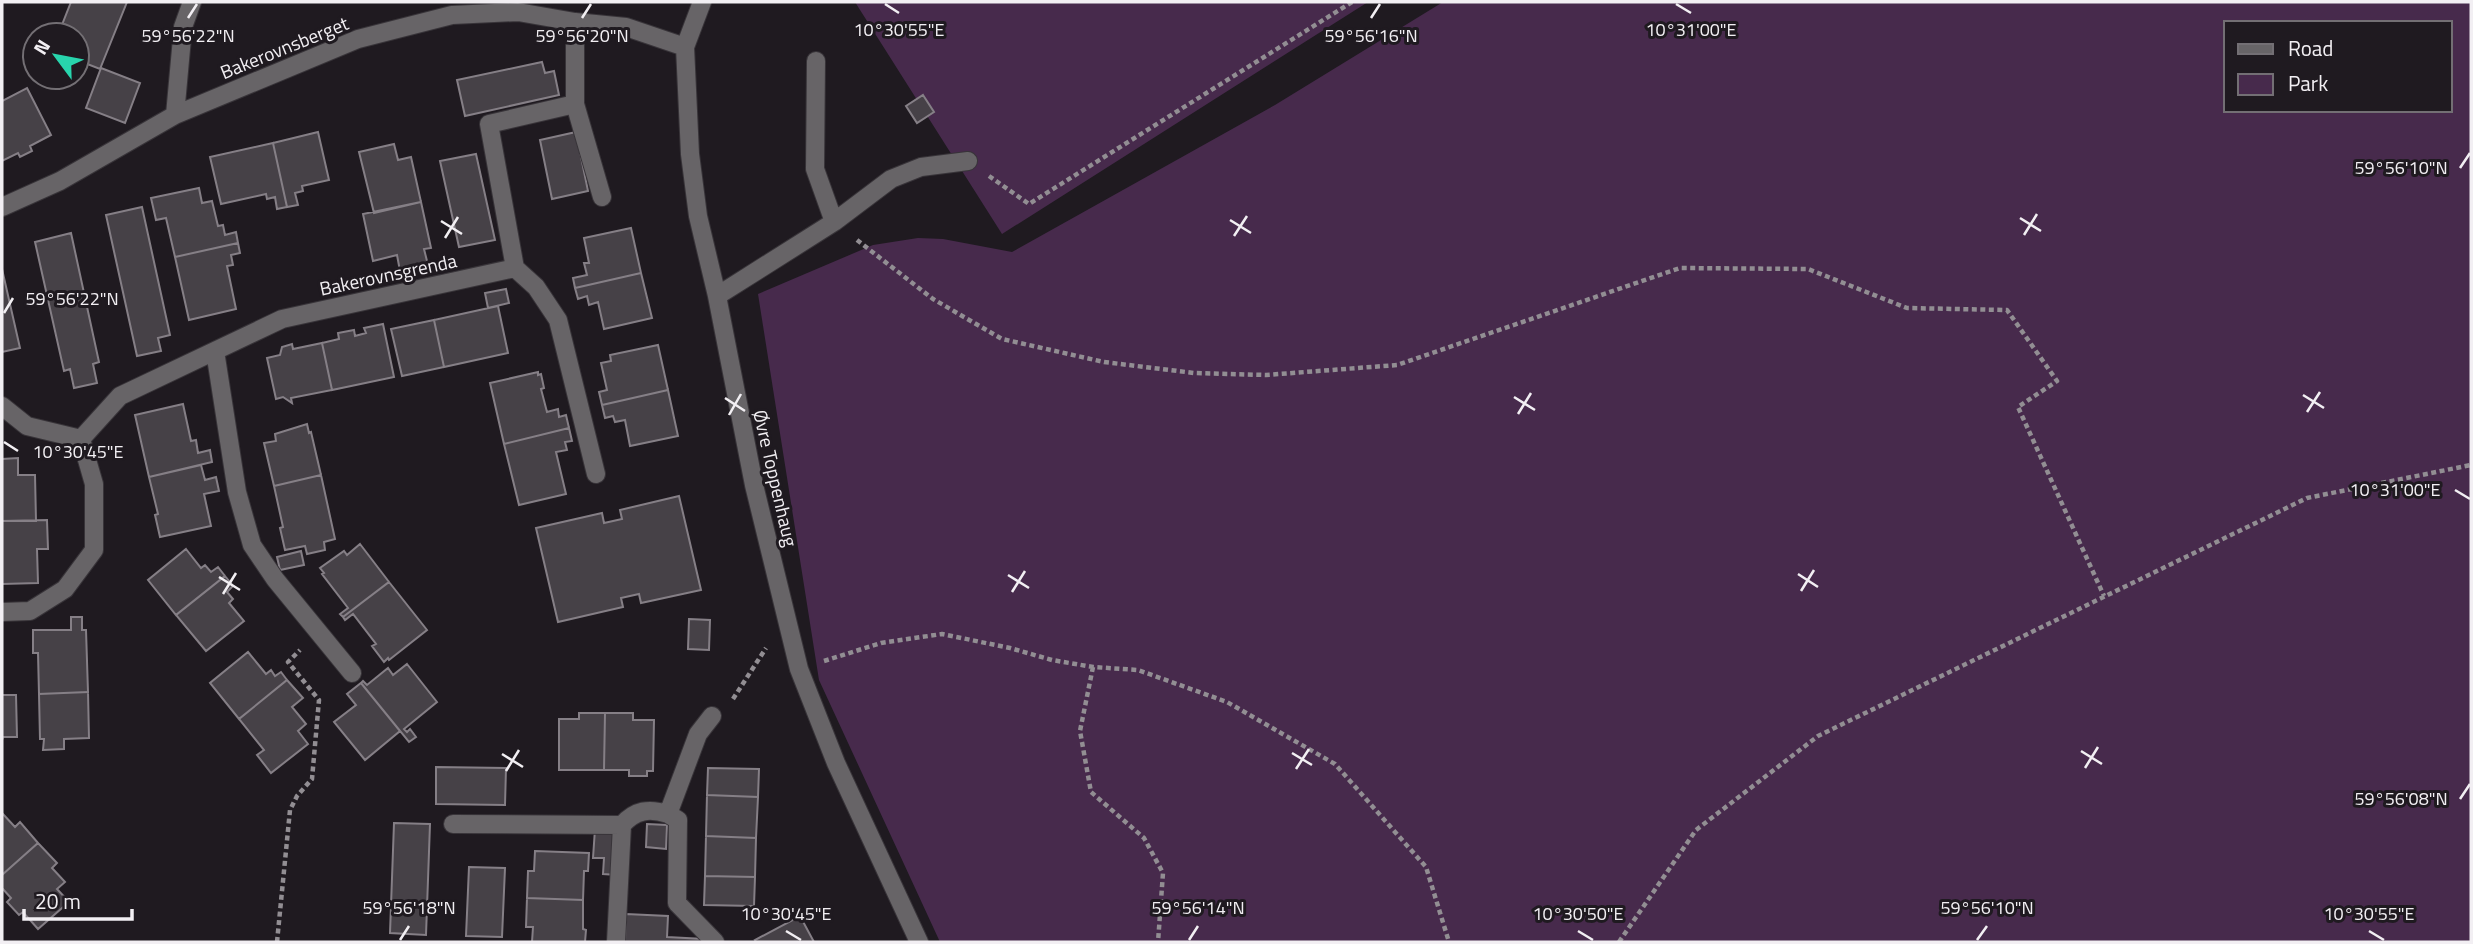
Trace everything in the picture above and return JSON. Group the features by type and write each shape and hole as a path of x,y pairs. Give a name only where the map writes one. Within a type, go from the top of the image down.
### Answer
{"street":[{"path":"175,115 183,27 192,2"},
{"name":"Øvre Toppenhaug","path":"702,2 685,47 690,154 698,216 717,296 754,485 799,669 836,762 919,942"},
{"name":"Bakerovnsberget","path":"2,207 60,181 175,115 358,39 452,15 518,12 626,27 685,47"},
{"path":"575,22 575,104 602,197"},
{"path":"816,61 815,169 834,222"},
{"path":"575,104 489,124 514,268 536,287 558,320 596,474"},
{"path":"717,296 834,222 891,179 922,167 968,161"},
{"name":"Bakerovnsgrenda","path":"81,439 120,396 282,319 514,268"},
{"path":"215,351 237,492 252,545 275,579 352,673"},
{"path":"2,406 27,426 81,439 94,484 94,550 65,589 30,611 2,612"},
{"path":"668,814 698,734 712,716"},
{"path":"616,942 622,825 632,814 653,810 678,820 677,903 716,942"},
{"path":"453,824 622,825"}],"path":[{"path":"968,161 1029,204 1352,2"},
{"path":"834,222 933,299 1002,339 1104,362 1194,373 1266,375 1397,365 1680,268 1808,269 1907,308 2007,310 2057,380 2018,407 2104,596"},
{"path":"1619,942 1696,830 1818,736 2307,498 2471,465"},
{"path":"712,716 725,712 787,616"},
{"path":"277,942 290,810 297,796 312,779 319,700 288,662 319,633"},
{"path":"799,669 881,643 942,634 1052,660 1093,667 1138,670 1227,702 1335,764 1426,867 1448,942"},
{"path":"1093,667 1080,731 1091,792 1144,838 1163,873 1157,942"}],"green space":[{"path":"855,2 1368,2 1002,234"},
{"path":"1443,2 2471,2 2471,942 940,942 819,680 758,294 873,245 918,238 943,239 1012,252 1275,105"}],"building":[{"path":"71,2 127,2 100,69 91,65 91,21 64,21"},
{"path":"542,62 545,73 554,71 559,95 465,116 457,80"},
{"path":"101,68 140,83 125,123 86,108"},
{"path":"21,91 29,91 51,135 30,146 32,151 20,157 18,153 2,161 2,101"},
{"path":"923,95 934,112 917,123 906,106"},
{"path":"318,132 329,180 302,186 303,191 295,193 298,205 287,207 273,143"},
{"path":"576,132 588,191 552,199 540,140"},
{"path":"273,143 287,207 277,209 275,197 267,199 266,194 221,204 210,157"},
{"path":"394,144 398,160 411,157 421,202 374,213 359,152"},
{"path":"476,154 495,240 459,247 440,161"},
{"path":"199,188 202,203 212,201 218,226 223,225 225,235 236,232 238,243 175,257 166,218 156,220 151,198"},
{"path":"421,202 431,248 424,249 428,265 400,271 397,255 373,261 363,214"},
{"path":"142,207 170,335 158,338 161,351 137,356 106,215"},
{"path":"631,228 641,273 575,288 573,278 587,275 584,263 589,263 584,238"},
{"path":"71,233 99,362 93,364 97,383 74,388 70,369 64,371 35,242"},
{"path":"238,243 240,253 231,255 233,265 227,266 236,309 189,320 175,257"},
{"path":"2,269 20,348 2,352"},
{"path":"641,273 652,318 604,329 598,302 589,305 587,296 578,299 575,288"},
{"path":"506,289 509,303 488,308 485,293"},
{"path":"498,306 508,353 444,367 434,320"},
{"path":"434,320 444,367 402,376 391,329"},
{"path":"383,324 394,377 332,390 322,343 339,339 338,333 354,330 355,336 366,333 364,328"},
{"path":"322,343 332,390 291,398 292,403 283,397 276,399 267,358 280,355 282,347 292,344 293,349"},
{"path":"658,345 668,390 602,405 599,392 607,390 601,363 611,361 610,355"},
{"path":"538,372 538,375 541,374 544,388 541,389 547,412 558,409 559,417 566,415 569,428 504,444 490,383"},
{"path":"668,390 678,436 630,446 625,420 615,422 613,416 605,418 602,405"},
{"path":"183,404 191,441 196,440 198,453 210,450 212,462 149,477 135,415"},
{"path":"307,424 321,475 274,486 264,443 276,441 275,434"},
{"path":"569,428 572,441 565,442 567,450 556,452 566,494 519,505 504,444"},
{"path":"18,458 18,475 35,475 36,521 2,521 2,459"},
{"path":"201,465 205,480 216,477 219,491 204,494 211,526 160,537 155,515 158,514 149,477"},
{"path":"321,475 335,539 324,542 325,550 307,554 305,546 285,550 274,486"},
{"path":"679,496 701,590 641,603 639,594 621,598 623,607 558,622 536,528 602,513 604,523 622,519 620,510"},
{"path":"47,520 48,549 37,549 38,583 2,584 2,521"},
{"path":"360,544 389,582 343,617 340,614 348,608 320,568 344,551 347,555"},
{"path":"186,549 201,568 205,565 211,572 218,567 225,576 176,615 148,580"},
{"path":"301,551 304,565 280,570 277,557"},
{"path":"225,576 233,586 227,592 233,599 229,603 244,621 206,651 176,615"},
{"path":"389,582 427,630 384,662 372,646 376,644 353,614 345,620 343,617"},
{"path":"71,617 82,617 82,630 86,630 88,692 39,694 38,653 33,653 33,630 71,630"},
{"path":"689,619 710,620 709,650 688,649"},
{"path":"248,652 266,674 271,670 275,676 281,672 287,680 239,719 210,683"},
{"path":"407,664 437,702 404,729 407,732 410,729 416,737 409,742 361,683 363,681 367,685 388,668 393,675"},
{"path":"287,680 303,698 292,707 306,724 298,731 308,744 271,773 257,755 264,750 239,719"},
{"path":"361,683 400,731 365,760 334,722 356,705 347,694"},
{"path":"88,692 89,738 64,739 64,749 43,750 44,739 40,739 39,694"},
{"path":"2,695 16,695 17,737 3,737 2,740"},
{"path":"579,713 605,713 604,770 559,770 559,719 579,719"},
{"path":"605,713 633,713 633,720 654,720 653,771 647,771 647,776 629,776 629,770 604,770"},
{"path":"436,767 506,768 505,805 436,804"},
{"path":"708,768 759,769 758,797 707,795"},
{"path":"707,795 758,797 756,838 706,836"},
{"path":"2,813 15,827 20,822 38,843 2,875"},
{"path":"394,823 430,824 426,935 390,933"},
{"path":"647,824 667,825 666,849 646,847"},
{"path":"595,829 618,830 617,875 603,874 604,858 593,858"},
{"path":"706,836 756,838 755,877 705,876"},
{"path":"38,843 57,863 52,868 65,882 57,889 69,902 38,929 23,912 19,915 7,902 11,898 2,888 2,875"},
{"path":"535,851 589,853 588,871 584,871 583,900 527,898 528,871 534,871"},
{"path":"469,867 505,868 502,937 466,936"},
{"path":"705,876 755,877 754,906 704,905"},
{"path":"527,898 583,900 585,942 532,942 533,927 526,927"},
{"path":"626,914 668,916 667,937 704,939 704,942 625,942"},
{"path":"800,916 814,942 755,940"}]}
